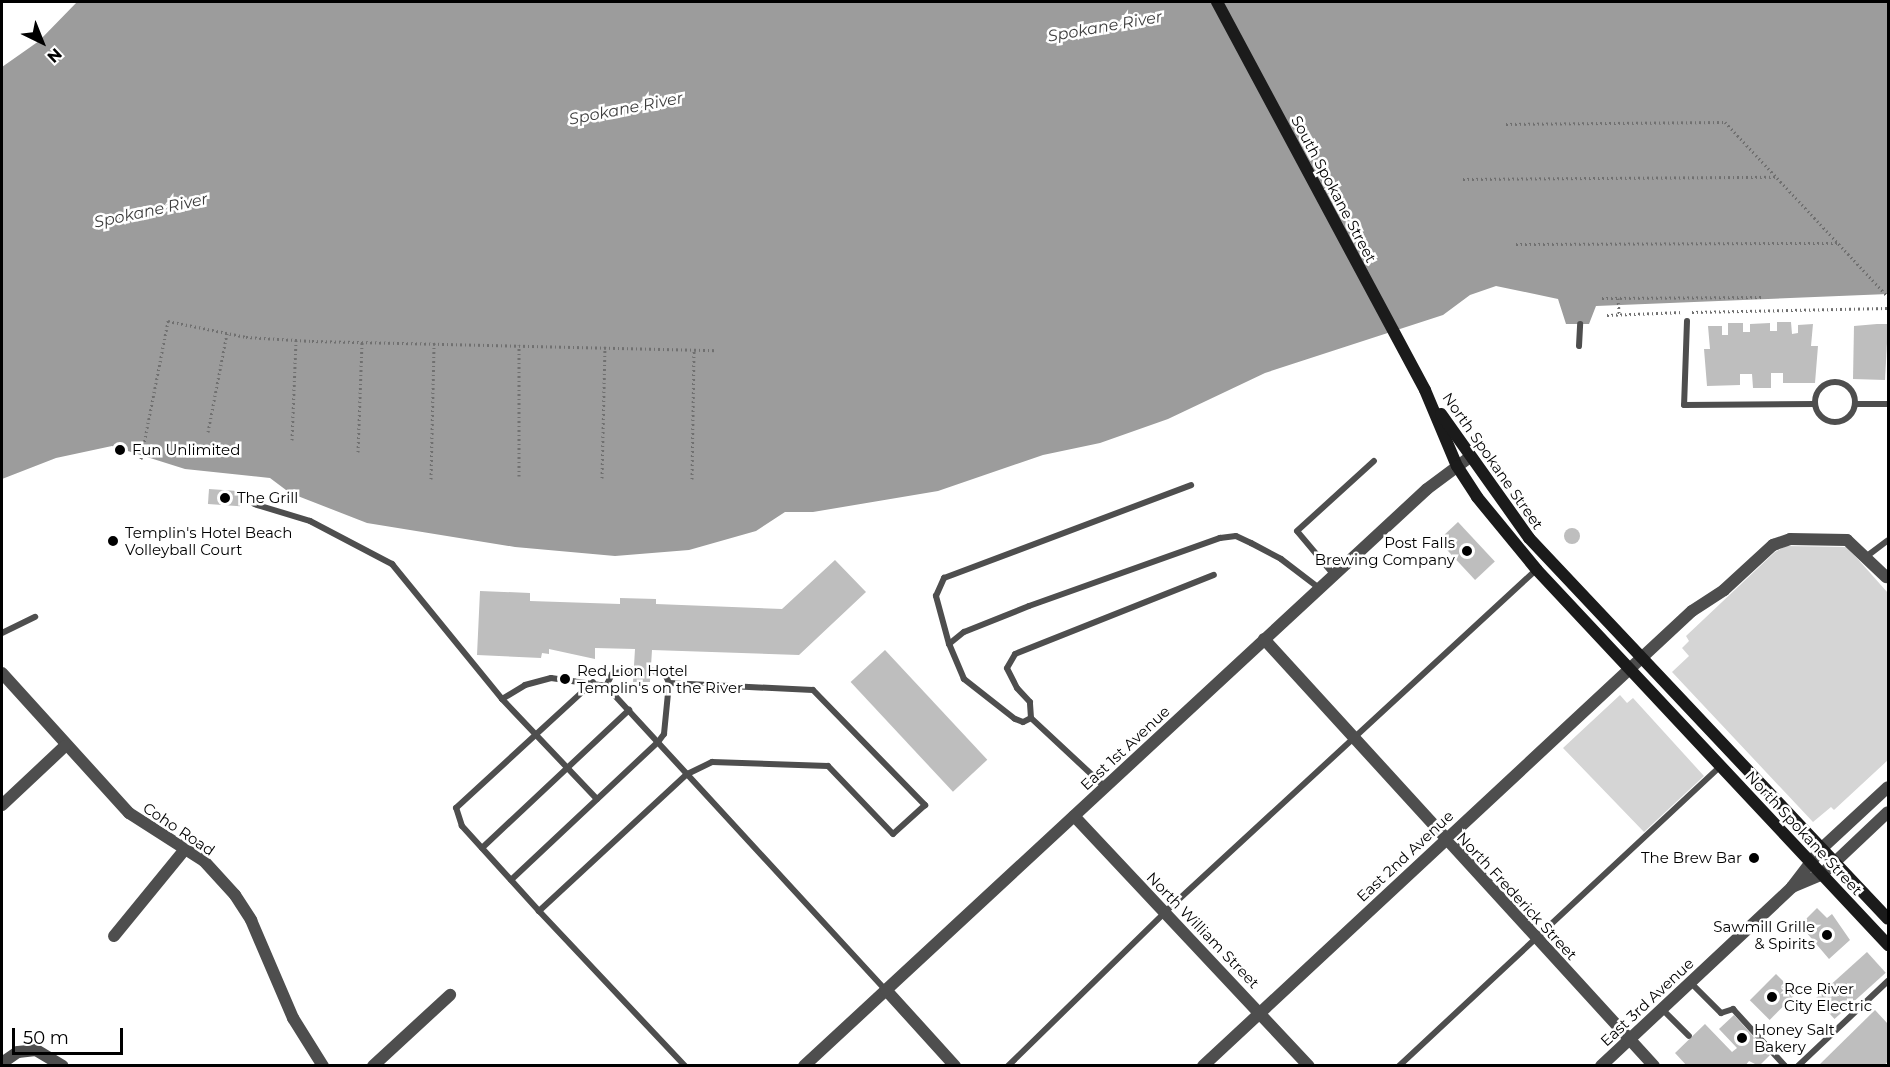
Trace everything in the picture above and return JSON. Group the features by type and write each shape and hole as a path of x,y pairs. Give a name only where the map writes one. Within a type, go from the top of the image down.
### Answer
{"main road":[{"name":"South Spokane Street","path":"1217,2 1425,390"},
{"name":"North Spokane Street","path":"1425,390 1513,519 1888,919"},
{"name":"North Spokane Street","path":"1425,390 1457,466 1493,518 1537,570 1888,945"}],"street":[{"name":"East 1st Avenue","path":"804,1065 1319,588 1470,457"},
{"name":"East 2nd Avenue","path":"1203,1065 1641,658 1778,542 1847,540 1867,556 1886,577"},
{"name":"North Frederick Street","path":"1264,639 1444,839 1654,1065"},
{"name":"Coho Road","path":"2,673 65,746 129,813 186,848 221,879 252,920 293,1018 323,1065"},
{"path":"2,805 65,746"},
{"name":"East 3rd Avenue","path":"1601,1065 1792,887 1809,861 1888,787"},
{"path":"1822,874 1888,812"},
{"name":"North William Street","path":"1074,816 1309,1065"},
{"path":"114,936 186,848"},
{"name":"East 3rd Avenue","path":"1792,887 1822,874"},
{"path":"886,990 955,1065"},
{"path":"373,1065 450,994"},
{"path":"2,1063 18,1052 36,1050 63,1065"}],"lane":[{"path":"1687,321 1684,405 1815,404"},
{"path":"1579,346 1580,324"},
{"path":"1835,382 1848,387 1855,404 1847,419 1835,423 1824,419 1815,404 1818,391 1835,382"},
{"path":"1855,404 1888,404"},
{"path":"1334,575 1297,531 1374,461"},
{"path":"1031,718 1023,722 1016,719 964,679 948,644 936,596 944,579 1191,485"},
{"path":"254,504 310,521 392,564 502,699 597,800"},
{"path":"948,644 964,632 1029,606 1220,538 1236,536 1251,543 1281,559 1319,588"},
{"path":"1867,556 1888,540"},
{"path":"1008,1065 1164,913 1537,570"},
{"path":"1105,787 1031,718 1030,702 1017,688 1006,668 1015,654 1214,575"},
{"path":"2,633 35,617"},
{"path":"606,686 612,675 634,669"},
{"path":"511,880 664,734 669,683 666,676 651,670"},
{"path":"502,699 525,685 551,678 593,682 606,686 886,990"},
{"path":"593,682 456,808 462,826 685,1065"},
{"path":"539,911 687,774 712,762 828,766 893,834 926,804 813,690 669,683"},
{"path":"482,848 629,710"},
{"path":"1400,1065 1721,766"},
{"path":"1798,1065 1888,981"},
{"path":"1690,982 1721,1013 1733,1009 1785,1065"},
{"path":"1662,1009 1689,1036"}],"path":[{"path":"1506,124 1725,122 1888,297"},
{"path":"1463,179 1778,177"},
{"path":"1516,244 1838,243"},
{"path":"1602,298 1763,297"},
{"path":"1618,298 1619,314"},
{"path":"1607,315 1888,308"},
{"path":"141,459 168,321 227,333 296,340 717,350"},
{"path":"208,432 227,333"},
{"path":"292,440 296,340"},
{"path":"358,452 362,342"},
{"path":"431,479 434,343"},
{"path":"519,345 519,476"},
{"path":"602,478 605,347"},
{"path":"692,479 694,350"}],"shaded area":[{"path":"1786,546 1847,547 1888,593 1888,760 1834,810 1831,807 1813,822 1672,672 1689,656 1682,648 1689,641 1686,636 1775,552"},
{"path":"1620,695 1627,703 1633,698 1704,776 1644,832 1563,748"}],"water":[{"name":"Spokane River","path":"77,2 1888,2 1888,294 1596,306 1589,324 1566,324 1558,299 1496,286 1470,295 1443,315 1265,373 1168,419 1100,443 1043,455 938,491 813,512 785,512 756,531 689,550 615,556 515,547 367,523 290,493 270,478 185,469 112,446 56,458 2,479 2,67 39,41"}],"building":[{"path":"1777,322 1791,322 1792,334 1798,333 1798,325 1813,324 1811,346 1818,346 1815,383 1783,383 1783,373 1771,373 1771,388 1753,388 1752,374 1740,374 1740,385 1707,386 1704,349 1710,349 1708,326 1722,326 1722,335 1728,335 1728,323 1743,323 1743,332 1750,332 1750,324 1770,323 1770,331 1777,331"},
{"path":"1888,324 1885,380 1853,379 1854,326"},
{"name":"The Grill","path":"209,489 241,491 240,506 208,504"},
{"name":"Post Falls Brewing Company","path":"1458,522 1495,561 1475,580 1438,540"},
{"path":"1572,528 1578,530 1580,536 1578,542 1572,544 1566,542 1564,536 1566,530"},
{"path":"835,560 866,592 799,655 652,650 650,682 633,682 635,649 595,648 595,659 549,649 549,654 542,653 541,658 477,655 480,591 530,593 530,601 620,604 620,598 656,599 656,604 782,609"},
{"path":"885,650 987,760 953,792 851,682"},
{"name":"Sawmill Grille & Spirits","path":"1817,908 1827,918 1832,914 1850,940 1829,959 1800,925"},
{"path":"1867,952 1886,973 1834,1019 1816,998"},
{"name":"Rce River City Electric","path":"1776,974 1796,994 1770,1020 1750,1000"},
{"path":"1875,1010 1888,1024 1888,1061 1884,1066 1818,1066"},
{"path":"1734,1015 1770,1055 1759,1066 1749,1061 1745,1066 1687,1066 1675,1053 1705,1024 1732,1052 1737,1048 1719,1029"}],"place":[{"name":"Fun Unlimited","path":"120,450"},
{"name":"The Grill","path":"225,498"},
{"name":"Templin's Hotel Beach Volleyball Court","path":"113,541"},
{"name":"Post Falls Brewing Company","path":"1467,551"},
{"name":"Red Lion Hotel Templin's on the River","path":"565,679"},
{"name":"The Brew Bar","path":"1754,858"},
{"name":"Sawmill Grille & Spirits","path":"1827,935"},
{"name":"Rce River City Electric","path":"1772,997"},
{"name":"Honey Salt Bakery","path":"1742,1038"}]}
